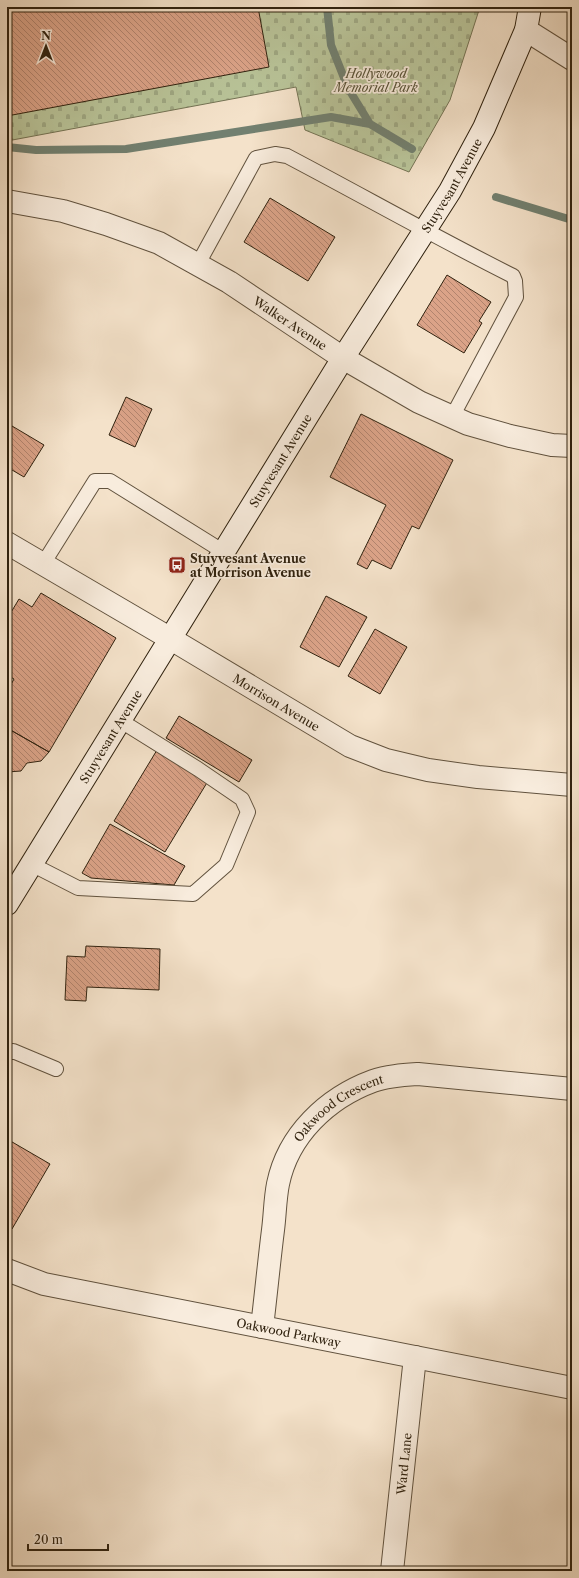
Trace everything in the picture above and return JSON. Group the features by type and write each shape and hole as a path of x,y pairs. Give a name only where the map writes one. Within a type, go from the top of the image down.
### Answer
{"street":[{"name":"Stuyvesant Avenue","path":"7,904 343,358 450,191 484,128 526,30 530,7"},
{"path":"526,30 572,59"},
{"name":"Walker Avenue","path":"7,201 63,211 106,224 159,243 198,264 269,308 343,358 419,402 468,424 510,436 552,445 572,446"},
{"name":"Morrison Avenue","path":"7,543 171,638 350,746 386,760 428,770 478,778 572,785"},
{"name":"Oakwood Crescent","path":"262,1327 278,1183 288,1155 303,1130 323,1109 347,1092 374,1080 403,1075 418,1074 572,1089"},
{"name":"Oakwood Parkway","path":"7,1270 44,1284 572,1388"},
{"name":"Ward Lane","path":"392,1571 415,1357"}],"lane":[{"path":"198,264 256,158 275,154 288,156 460,250 513,276 515,281 516,297 452,417"},
{"path":"43,564 95,481 103,480 110,481 224,552"},
{"path":"31,864 78,888 192,894 226,865 248,812 242,799 121,721"},
{"path":"7,1052 13,1051 56,1069"}],"green space":[{"name":"Hollywood Memorial Park","path":"7,7 480,7 450,100 409,172 305,130 296,87 7,141"}],"building":[{"path":"7,7 258,7 269,67 7,116"},
{"path":"270,198 335,237 308,281 244,242"},
{"path":"447,275 491,302 479,321 482,323 464,353 417,325"},
{"path":"126,397 152,409 135,447 109,435"},
{"path":"361,414 453,460 419,529 412,526 391,569 372,560 367,569 357,564 386,505 330,477"},
{"path":"7,423 44,445 24,477 7,467"},
{"path":"41,593 116,638 49,752 7,728 7,692 14,679 7,675 7,619 19,599 32,607"},
{"path":"326,596 367,617 339,667 300,647"},
{"path":"375,629 407,647 380,694 348,676"},
{"path":"179,716 252,760 239,782 166,738"},
{"path":"7,728 49,752 41,761 27,763 21,771 7,772"},
{"path":"157,750 208,781 165,852 114,821"},
{"path":"110,824 185,866 174,885 91,878 82,873"},
{"path":"86,946 160,949 159,990 87,987 86,1001 65,1000 67,956 85,957"},
{"path":"7,1139 50,1164 12,1229 7,1226"}],"waterway":[{"path":"327,7 331,45 348,88 370,124 412,149"},
{"path":"7,147 36,150 126,149 331,117 370,124"},
{"path":"496,197 572,220"}],"place":[{"name":"Stuyvesant Avenue at Morrison Avenue","path":"177,565"}]}
